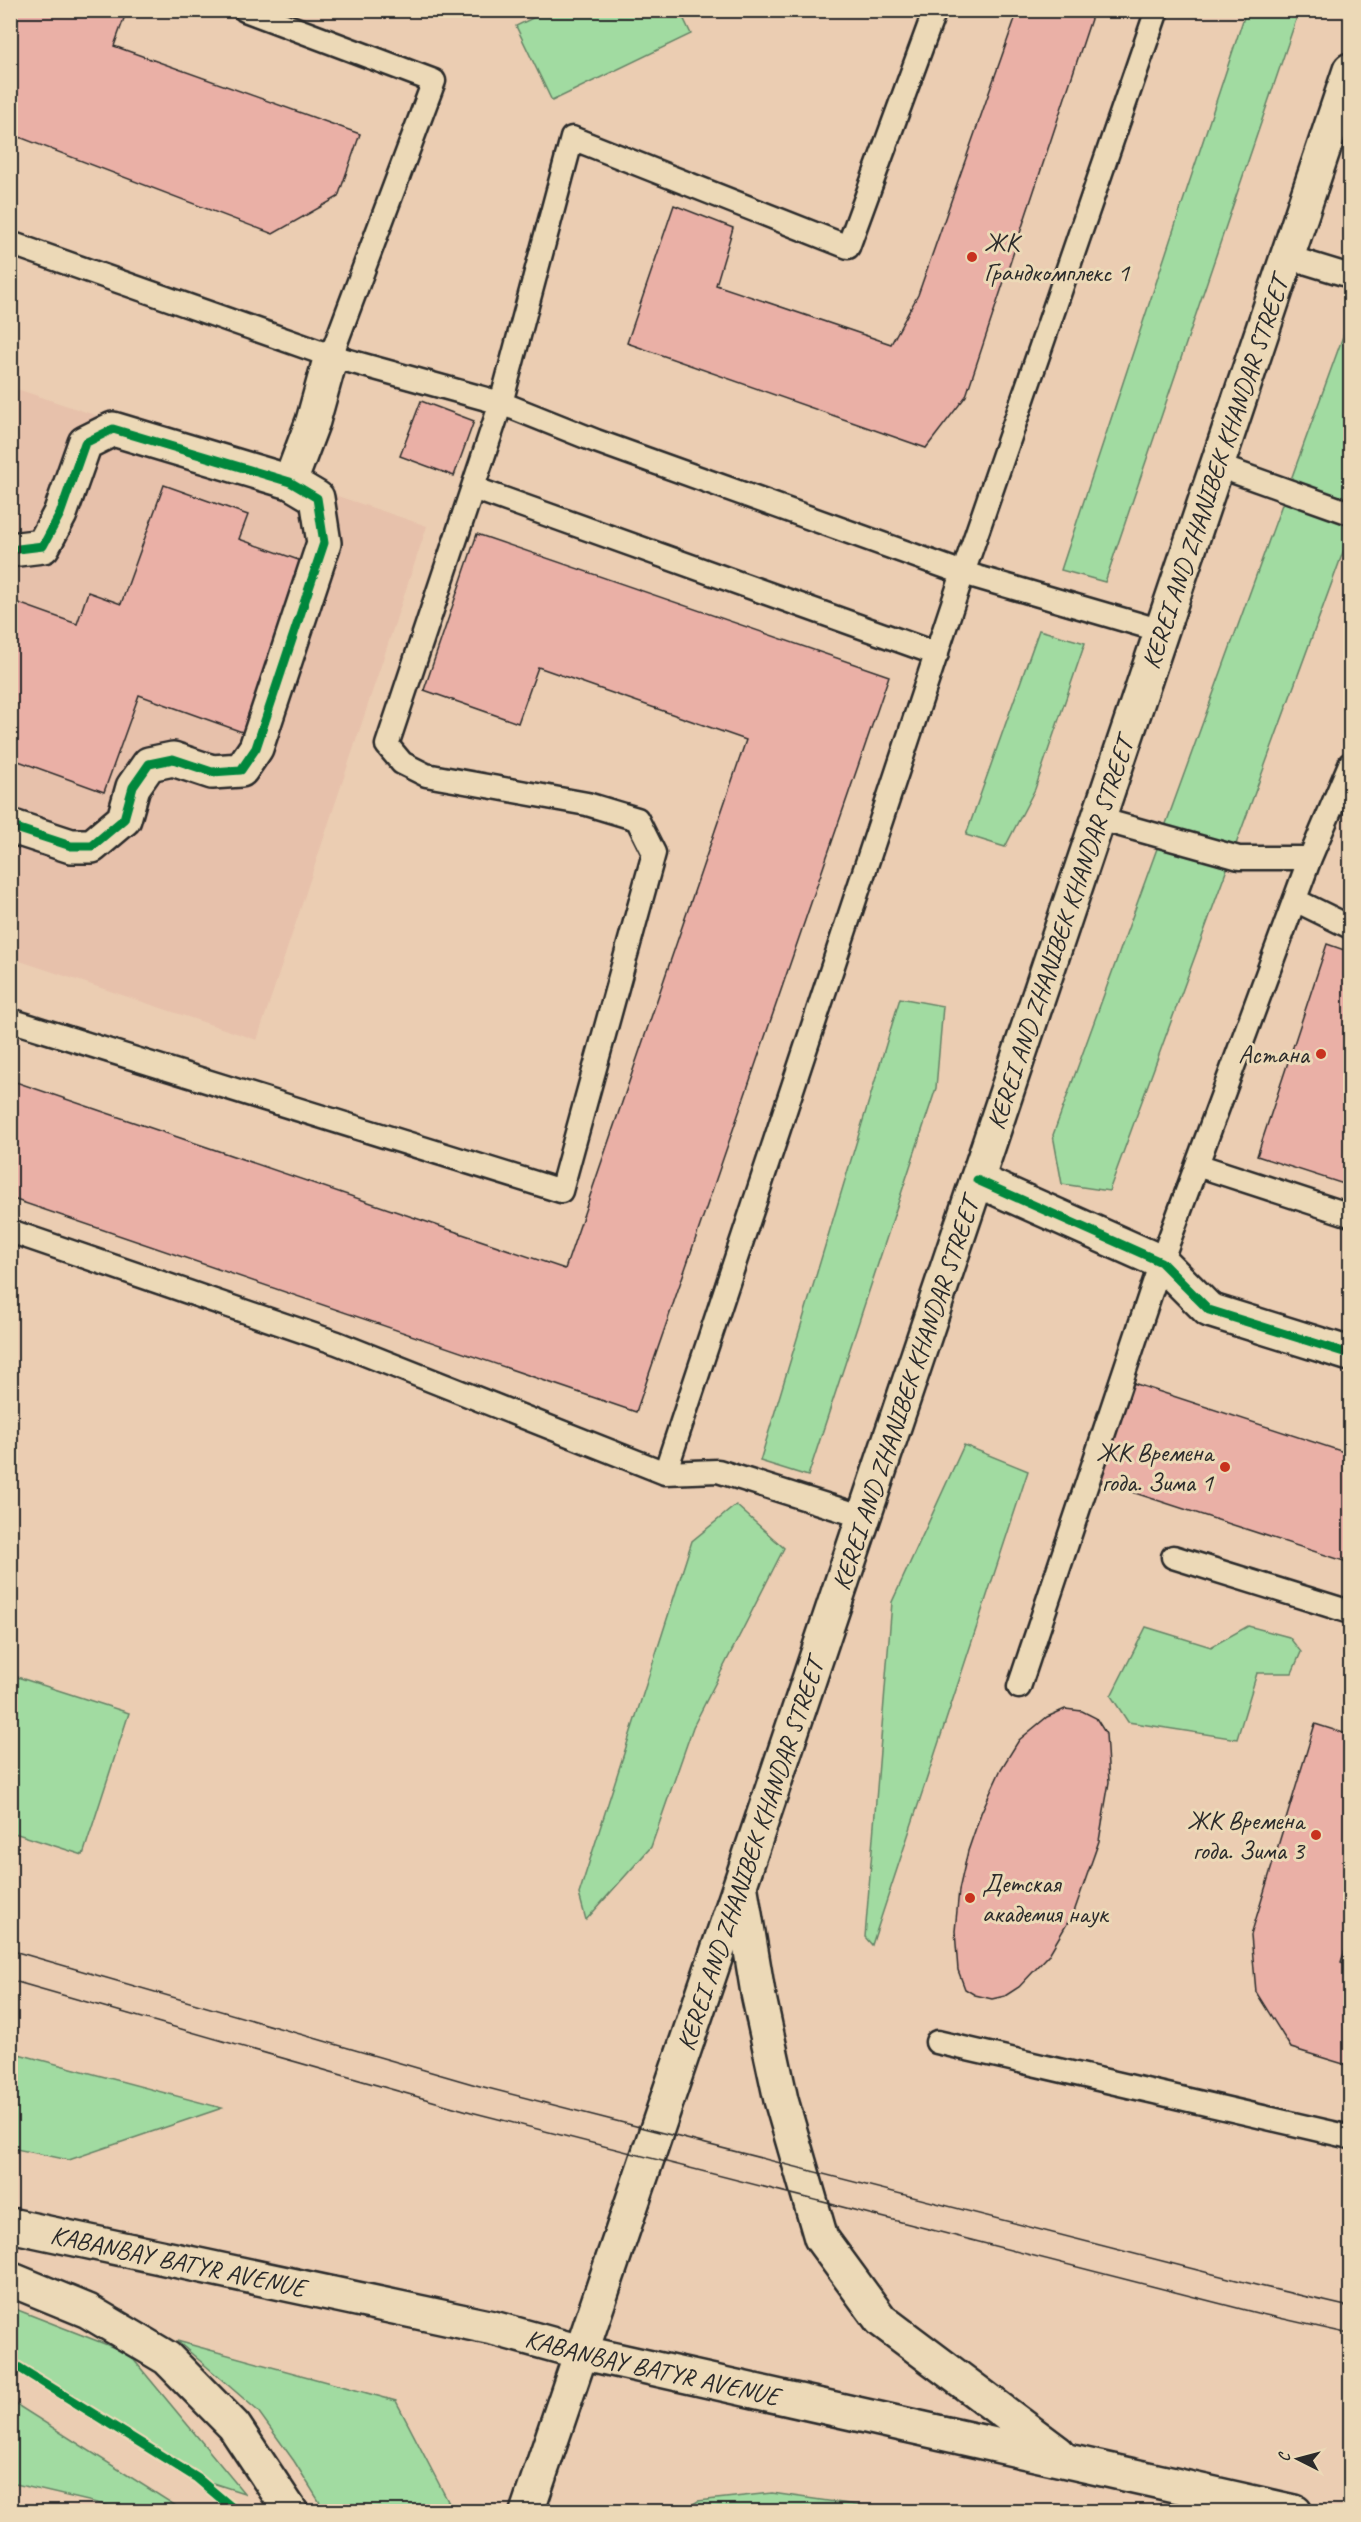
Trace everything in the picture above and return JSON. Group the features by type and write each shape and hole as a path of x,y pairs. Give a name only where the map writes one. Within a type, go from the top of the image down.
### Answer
{"main road":[{"name":"KEREI AND ZHANIBEK KHANDAR STREET","path":"527,2511 740,1885 1350,70"},
{"path":"1317,169 1350,131"},
{"path":"290,482 313,421 331,356"},
{"path":"10,550 43,546 60,514 85,443 113,429 290,482 317,498 324,543 256,748 241,770 212,772 173,759 149,764 133,787 124,819 92,846 72,846 10,826"},
{"path":"977,1180 1161,1262 1209,1310 1350,1354"},
{"path":"740,1885 758,1993 781,2100 821,2238 880,2320 1068,2461"},
{"name":"KABANBAY BATYR AVENUE","path":"10,2225 492,2328 580,2352 1068,2461 1271,2510"},
{"path":"10,2279 88,2310 167,2358 234,2426 291,2511"}],"lane":[{"path":"245,10 434,81 331,356"},
{"path":"10,1020 561,1191 654,853 637,819 587,804 426,775 402,763 387,745 501,403 572,138 848,247 935,10"},
{"path":"665,1473 963,573 1157,10"},
{"path":"10,243 331,356 501,403 596,441 963,573 1162,631"},
{"path":"1288,257 1350,276"},
{"path":"1218,466 1350,513"},
{"path":"473,488 937,654"},
{"path":"1019,1687 1161,1262 1294,900 1350,764"},
{"path":"1099,819 1239,858 1310,858"},
{"path":"1294,900 1350,927"},
{"path":"1197,1165 1350,1215"},
{"path":"10,1231 337,1343 665,1473 718,1471 864,1517"},
{"path":"1173,1557 1350,1612"},
{"path":"937,2042 1350,2137"}],"shaded area":[{"path":"11,387 427,526 257,1040 11,958"}],"green space":[{"path":"547,11 680,11 691,34 552,101 516,26"},
{"path":"1246,11 1299,11 1105,582 1061,570"},
{"path":"1350,317 1350,533 1109,1191 1062,1184 1053,1135"},
{"path":"1039,630 1085,643 1035,789 1005,847 966,835"},
{"path":"900,998 943,1006 936,1088 808,1476 760,1461"},
{"path":"964,1445 1028,1471 872,1945 865,1937 892,1602"},
{"path":"736,1505 784,1548 693,1727 651,1847 586,1920 579,1894 692,1541"},
{"path":"1248,1626 1289,1637 1301,1652 1292,1673 1257,1673 1237,1739 1128,1722 1111,1696 1146,1627 1211,1647"},
{"path":"11,1675 129,1713 83,1855 11,1832"},
{"path":"11,2052 222,2108 69,2160 11,2148"},
{"path":"10,2307 128,2353 244,2493 197,2478 11,2362"},
{"path":"177,2341 396,2401 453,2511 325,2511 294,2461 258,2411"},
{"path":"10,2401 184,2511 131,2511 11,2483"},
{"path":"772,2493 898,2511 682,2511 698,2501"}],"building":[{"path":"10,10 127,10 114,46 360,134 338,197 273,234 19,137 10,122"},
{"name":"ЖК Грандкомплекс 1","path":"1018,10 1094,10 966,396 926,448 627,343 674,205 733,228 716,285 891,344 918,295"},
{"path":"421,401 474,421 454,476 400,456"},
{"path":"164,485 248,515 239,539 307,563 245,733 139,695 104,792 10,758 10,600 77,624 88,592 121,604"},
{"path":"477,534 889,676 636,1412 10,1198 10,1080 565,1269 746,740 538,667 518,723 424,690"},
{"name":"Астана","path":"1327,944 1350,952 1350,1186 1257,1156"},
{"name":"ЖК Времена года. Зима 1","path":"1127,1381 1350,1454 1350,1563 1095,1480"},
{"path":"1065,1709 1082,1711 1096,1718 1106,1734 1109,1782 1099,1841 1074,1912 1048,1956 1019,1987 1005,1996 992,1999 975,1995 965,1989 958,1970 955,1931 959,1890 968,1851 981,1813 1001,1769 1019,1740 1047,1717"},
{"name":"ЖК Времена года. Зима 3","path":"1315,1724 1350,1735 1350,1936 1341,1962 1350,1965 1350,2066 1291,2048 1256,1992 1251,1935"}],"tram line":[{"path":"10,1950 476,2085 1256,2285 1350,2307"},
{"path":"10,1980 471,2112 1257,2313 1350,2334"}],"cycle path":[{"path":"10,550 43,546 60,514 85,443 113,429 290,482 317,498 324,543 256,748 241,770 212,772 173,759 149,764 133,787 124,819 92,846 71,846 10,826"},
{"path":"977,1180 1161,1262 1209,1310 1350,1354"},
{"path":"10,2362 197,2478 237,2512"}],"place":[{"name":"ЖК Грандкомплекс 1","path":"972,257"},
{"name":"Астана","path":"1321,1054"},
{"name":"ЖК Времена года. Зима 1","path":"1225,1467"},
{"name":"ЖК Времена года. Зима 3","path":"1316,1835"},
{"name":"Детская академия наук","path":"970,1898"}]}
